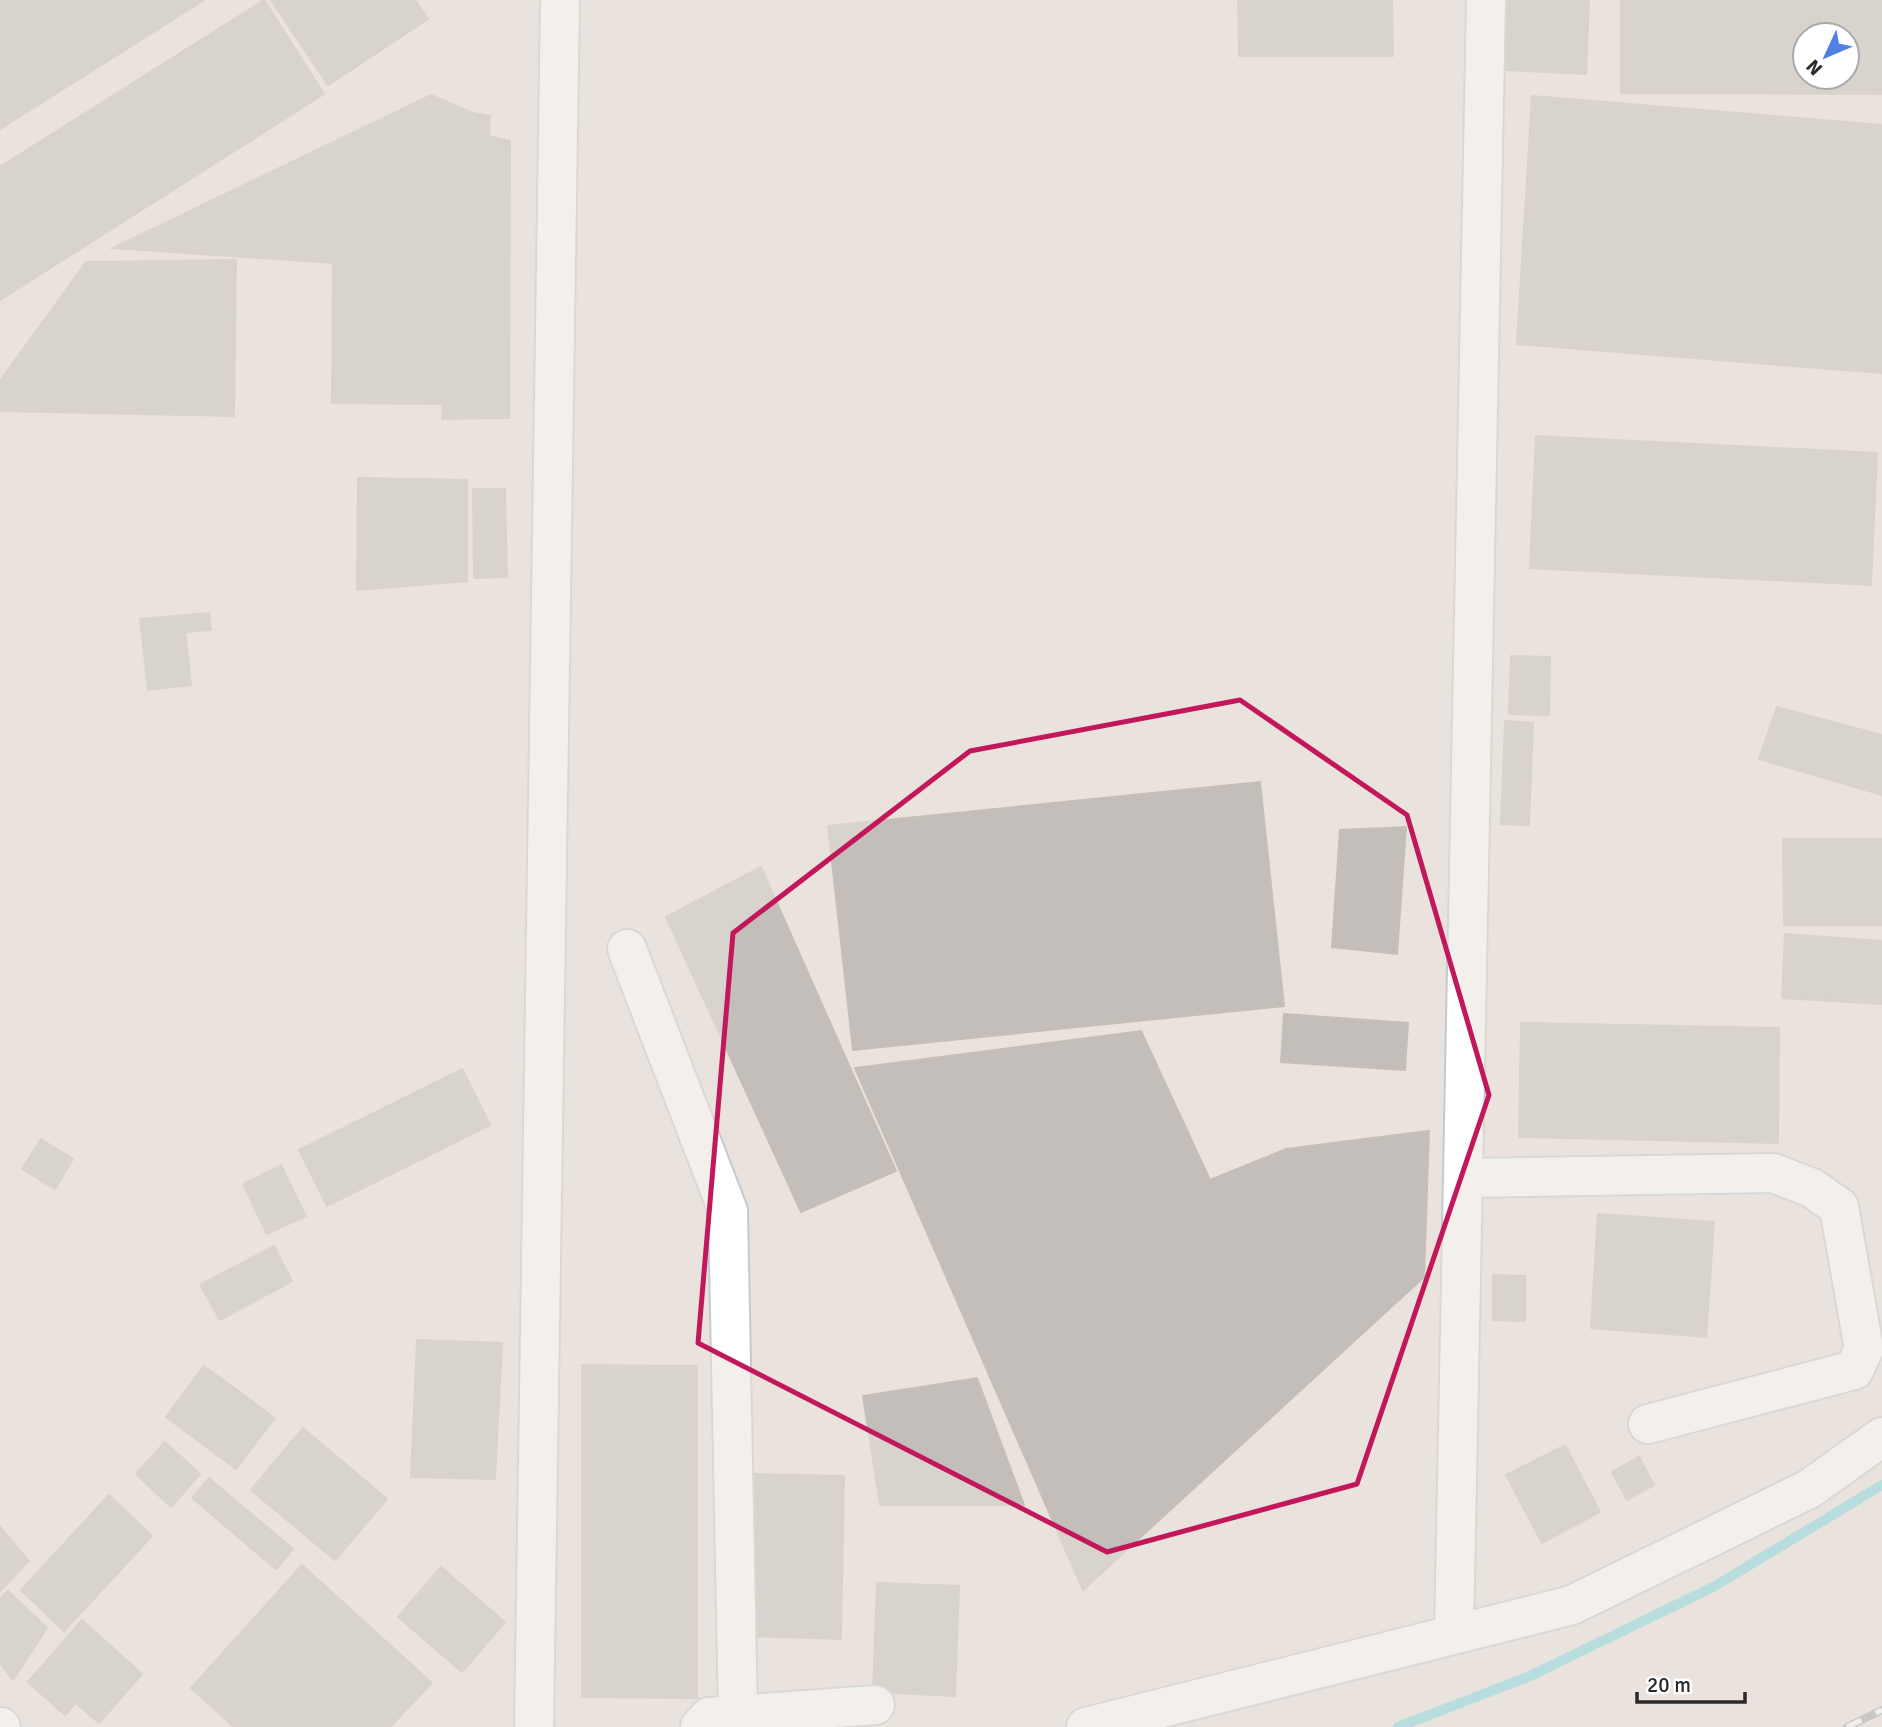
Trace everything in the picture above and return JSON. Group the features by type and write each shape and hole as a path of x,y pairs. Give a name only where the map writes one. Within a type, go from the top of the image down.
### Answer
{"street":[{"path":"534,1727 560,0"},
{"path":"1454,1634 1486,0"},
{"path":"626,949 728,1211 738,1715"},
{"path":"1463,1178 1773,1172 1812,1188 1839,1207 1864,1349 1854,1370 1648,1424"},
{"path":"1086,1727 1572,1605 1809,1489 1882,1437"},
{"path":"701,1727 709,1717 875,1705"}],"highlighted area":[{"path":"1240,700 1407,815 1489,1095 1357,1484 1107,1552 698,1343 733,933 970,751"}],"building":[{"path":"0,0 204,0 0,129"},
{"path":"264,0 324,94 0,300 0,167"},
{"path":"271,0 415,0 428,19 328,85"},
{"path":"1238,0 1392,0 1393,56 1239,56"},
{"path":"1507,0 1589,0 1586,74 1504,70"},
{"path":"1621,0 1882,0 1882,94 1621,93"},
{"path":"431,95 473,113 490,116 489,136 510,141 509,418 442,419 443,404 332,403 333,263 113,248"},
{"path":"1532,96 1882,125 1882,373 1517,344"},
{"path":"236,260 234,416 0,411 0,381 86,262"},
{"path":"1536,436 1877,453 1871,585 1530,568"},
{"path":"358,478 467,480 467,581 357,590"},
{"path":"473,489 505,489 507,577 474,578"},
{"path":"209,613 211,630 185,632 191,685 148,690 140,619"},
{"path":"1511,656 1550,657 1549,715 1509,714"},
{"path":"1777,707 1882,735 1882,795 1759,759"},
{"path":"1505,721 1533,723 1529,825 1501,824"},
{"path":"1260,782 1284,1006 853,1050 828,826"},
{"path":"1406,827 1397,954 1332,947 1340,830"},
{"path":"1783,839 1882,839 1882,925 1784,925"},
{"path":"761,867 896,1171 801,1212 666,917"},
{"path":"1785,934 1882,941 1882,1004 1782,998"},
{"path":"1284,1014 1408,1023 1405,1070 1281,1062"},
{"path":"1521,1023 1779,1028 1778,1143 1519,1137"},
{"path":"1141,1031 1210,1180 1286,1149 1429,1131 1424,1277 1083,1590 855,1068"},
{"path":"462,1069 490,1125 327,1206 299,1150"},
{"path":"41,1139 73,1159 55,1189 22,1169"},
{"path":"281,1165 306,1216 267,1234 243,1184"},
{"path":"1598,1214 1714,1222 1706,1337 1591,1328"},
{"path":"274,1246 292,1281 220,1320 200,1285"},
{"path":"1493,1275 1525,1276 1525,1321 1493,1320"},
{"path":"417,1340 502,1343 495,1479 411,1477"},
{"path":"582,1365 697,1366 697,1698 582,1697"},
{"path":"204,1366 275,1418 236,1469 166,1417"},
{"path":"977,1378 1024,1505 880,1505 863,1396"},
{"path":"303,1428 387,1499 335,1560 251,1490"},
{"path":"165,1442 200,1474 171,1507 136,1474"},
{"path":"1565,1445 1600,1512 1542,1543 1506,1475"},
{"path":"1639,1457 1654,1485 1627,1500 1612,1472"},
{"path":"753,1474 844,1476 841,1639 750,1636"},
{"path":"209,1478 293,1549 276,1569 192,1498"},
{"path":"109,1495 152,1536 64,1631 21,1590"},
{"path":"0,1527 29,1561 0,1591"},
{"path":"302,1565 432,1683 390,1727 234,1727 191,1688"},
{"path":"441,1567 505,1622 462,1672 398,1617"},
{"path":"877,1583 959,1586 955,1696 873,1692"},
{"path":"8,1591 47,1628 13,1680 0,1663 0,1599"},
{"path":"82,1620 142,1674 99,1723 76,1703 65,1715 28,1682"}],"waterway":[{"path":"1398,1727 1530,1676 1715,1586 1882,1485"}],"railway":[{"path":"1847,1727 1882,1710"}]}
